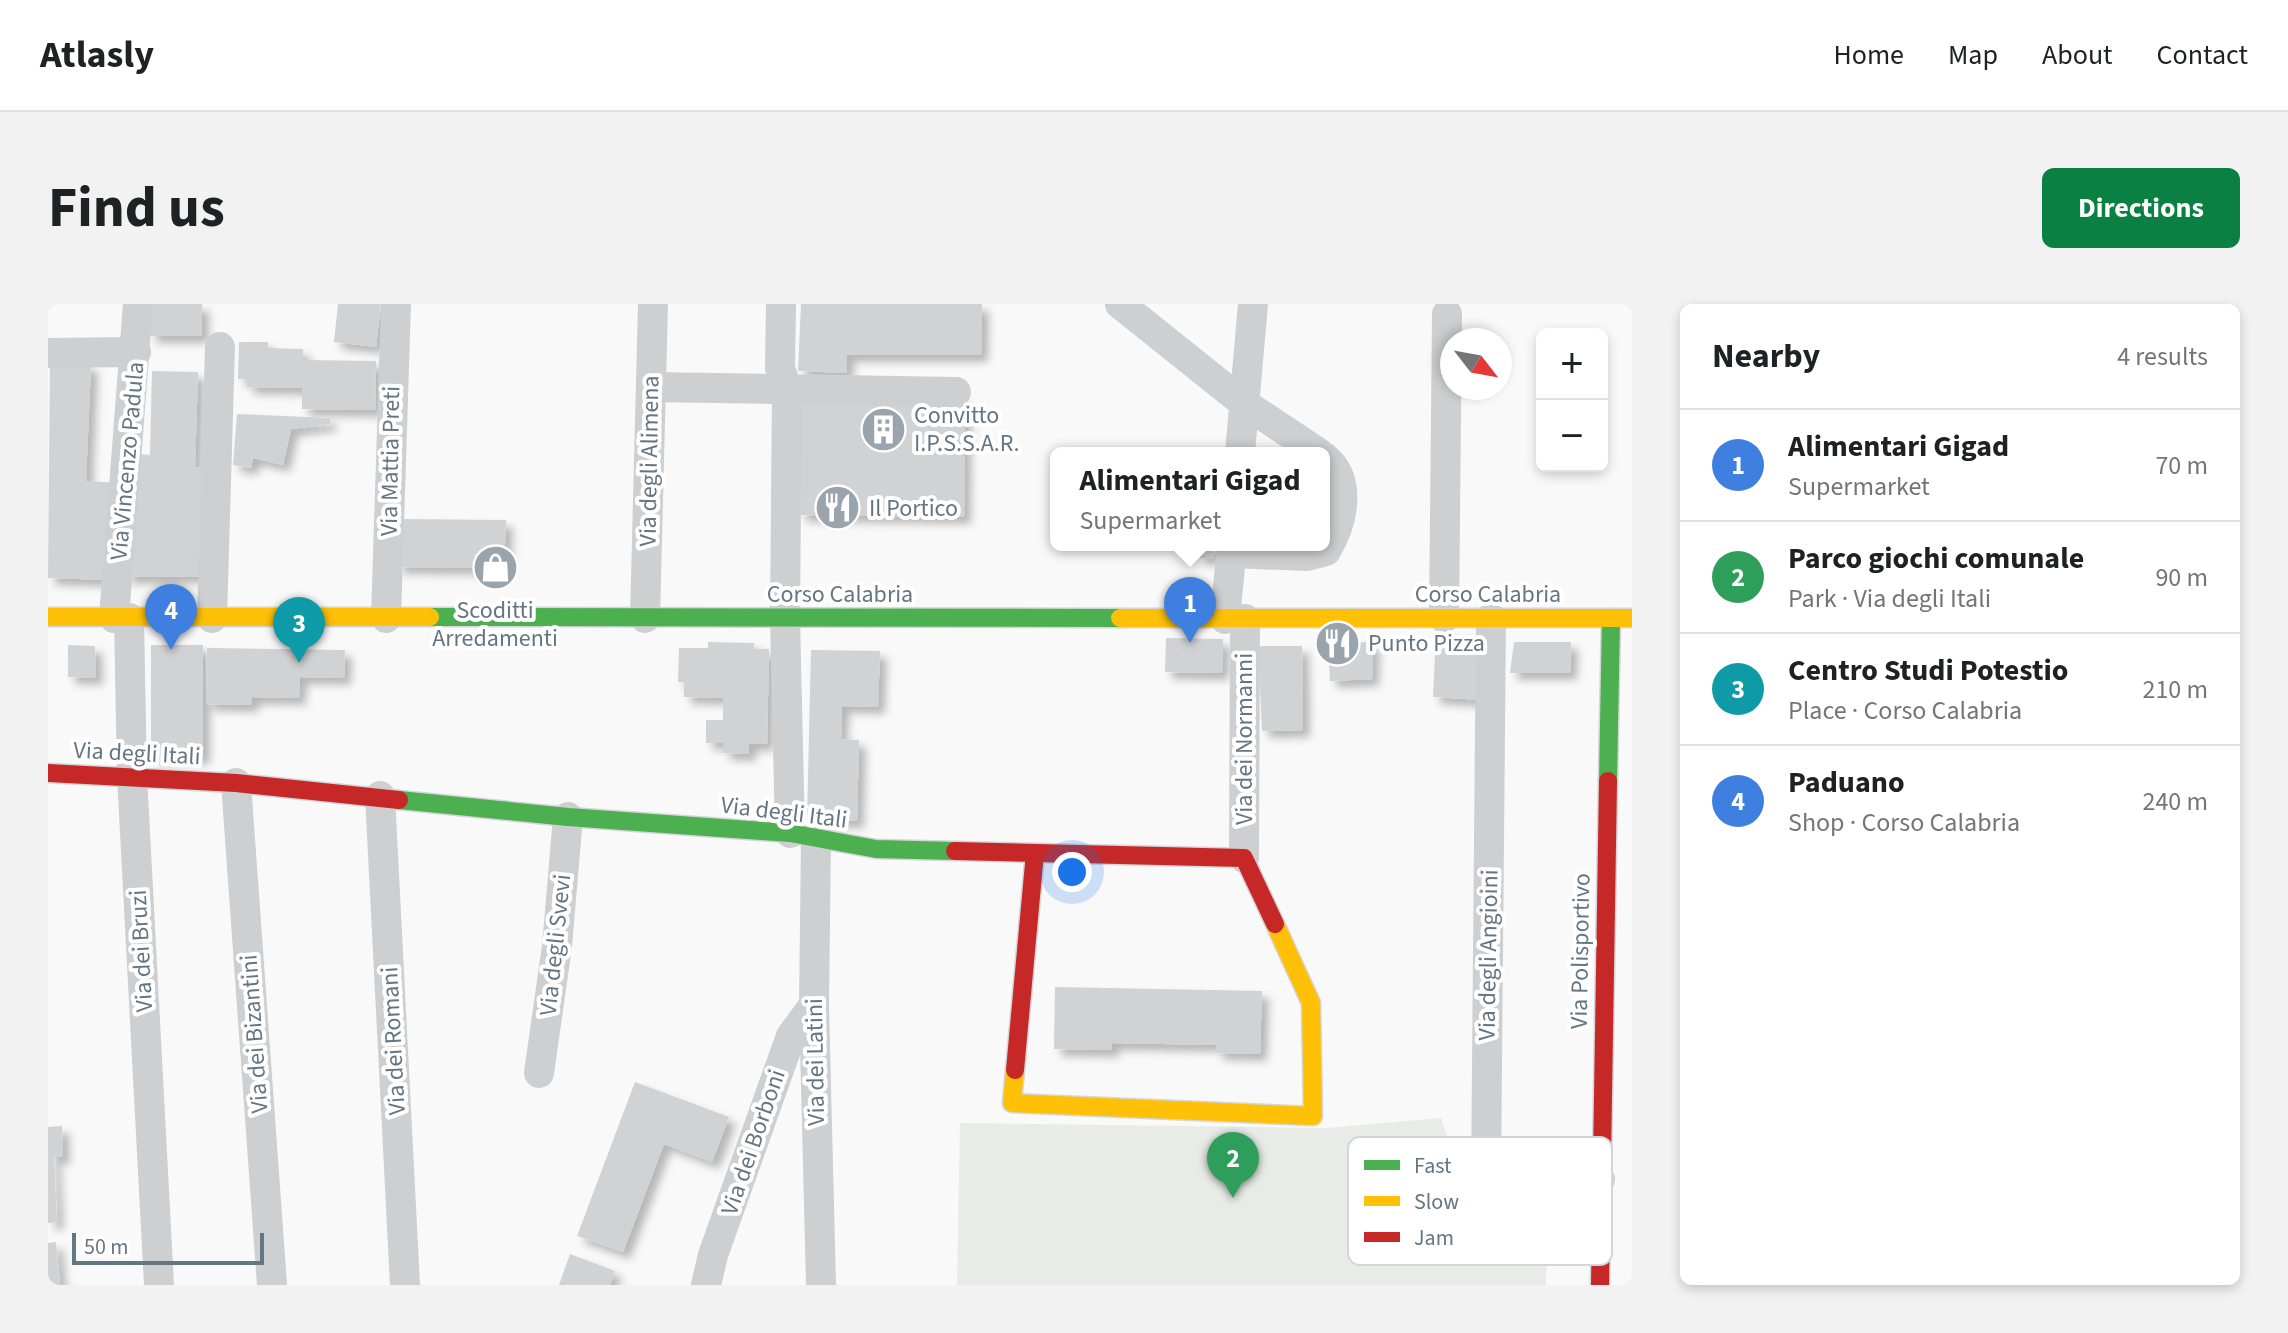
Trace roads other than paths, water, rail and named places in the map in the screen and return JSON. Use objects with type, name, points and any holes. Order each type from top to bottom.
[{"type":"street","name":"Via Vincenzo Padula","points":[[122,618],[138,304]]},
{"type":"street","name":"Via Mattia Preti","points":[[386,618],[396,304]]},
{"type":"street","name":"Via degli Alimena","points":[[645,618],[653,304]]},
{"type":"street","name":"Via dei Latini","points":[[781,304],[780,368],[787,388],[785,617],[814,1005],[821,1285]]},
{"type":"street","points":[[1120,304],[1245,404],[1310,447]]},
{"type":"street","points":[[1241,447],[1253,304]]},
{"type":"street","points":[[1444,618],[1447,314]]},
{"type":"street","points":[[212,618],[220,347]]},
{"type":"street","points":[[48,353],[136,352]]},
{"type":"street","points":[[651,387],[956,392]]},
{"type":"street","points":[[1330,462],[1336,467],[1342,483],[1340,520],[1330,542]]},
{"type":"street","name":"Via dei Normanni","points":[[1231,551],[1244,858]]},
{"type":"street","points":[[1253,551],[1307,556],[1326,551]]},
{"type":"street","name":"Corso Calabria","points":[[48,617],[1632,618]]},
{"type":"street","name":"Via dei Bruzi","points":[[122,618],[159,1285]]},
{"type":"street","name":"Via degli Angioini","points":[[1486,1137],[1491,618]]},
{"type":"street","name":"Via Polisportivo","points":[[1601,1137],[1611,618]]},
{"type":"street","name":"Via degli Itali","points":[[48,773],[236,783],[380,796],[568,817],[803,836],[876,849],[1244,858]]},
{"type":"street","name":"Via dei Bizantini","points":[[236,783],[272,1285]]},
{"type":"street","name":"Via dei Romani","points":[[380,796],[405,1285]]},
{"type":"street","name":"Via degli Svevi","points":[[539,1073],[557,946],[568,817]]},
{"type":"street","points":[[1035,853],[1012,1103],[1313,1116],[1311,1003],[1244,858]]},
{"type":"street","name":"Via dei Borboni","points":[[706,1285],[713,1255],[791,1036],[814,1005]]},
{"type":"place","name":"Convitto I.P.S.S.A.R.","points":[[883,429]]},
{"type":"place","name":"Il Portico","points":[[838,508]]},
{"type":"place","name":"Scoditti Arredamenti","points":[[495,568]]},
{"type":"place","name":"Alimentari Gigad","points":[[1190,643]]},
{"type":"place","name":"Punto Pizza","points":[[1337,643]]},
{"type":"place","name":"Paduano","points":[[171,650]]},
{"type":"place","name":"Centro Studi Potestio","points":[[299,663]]},
{"type":"place","name":"Parco giochi comunale","points":[[1233,1198]]}]
